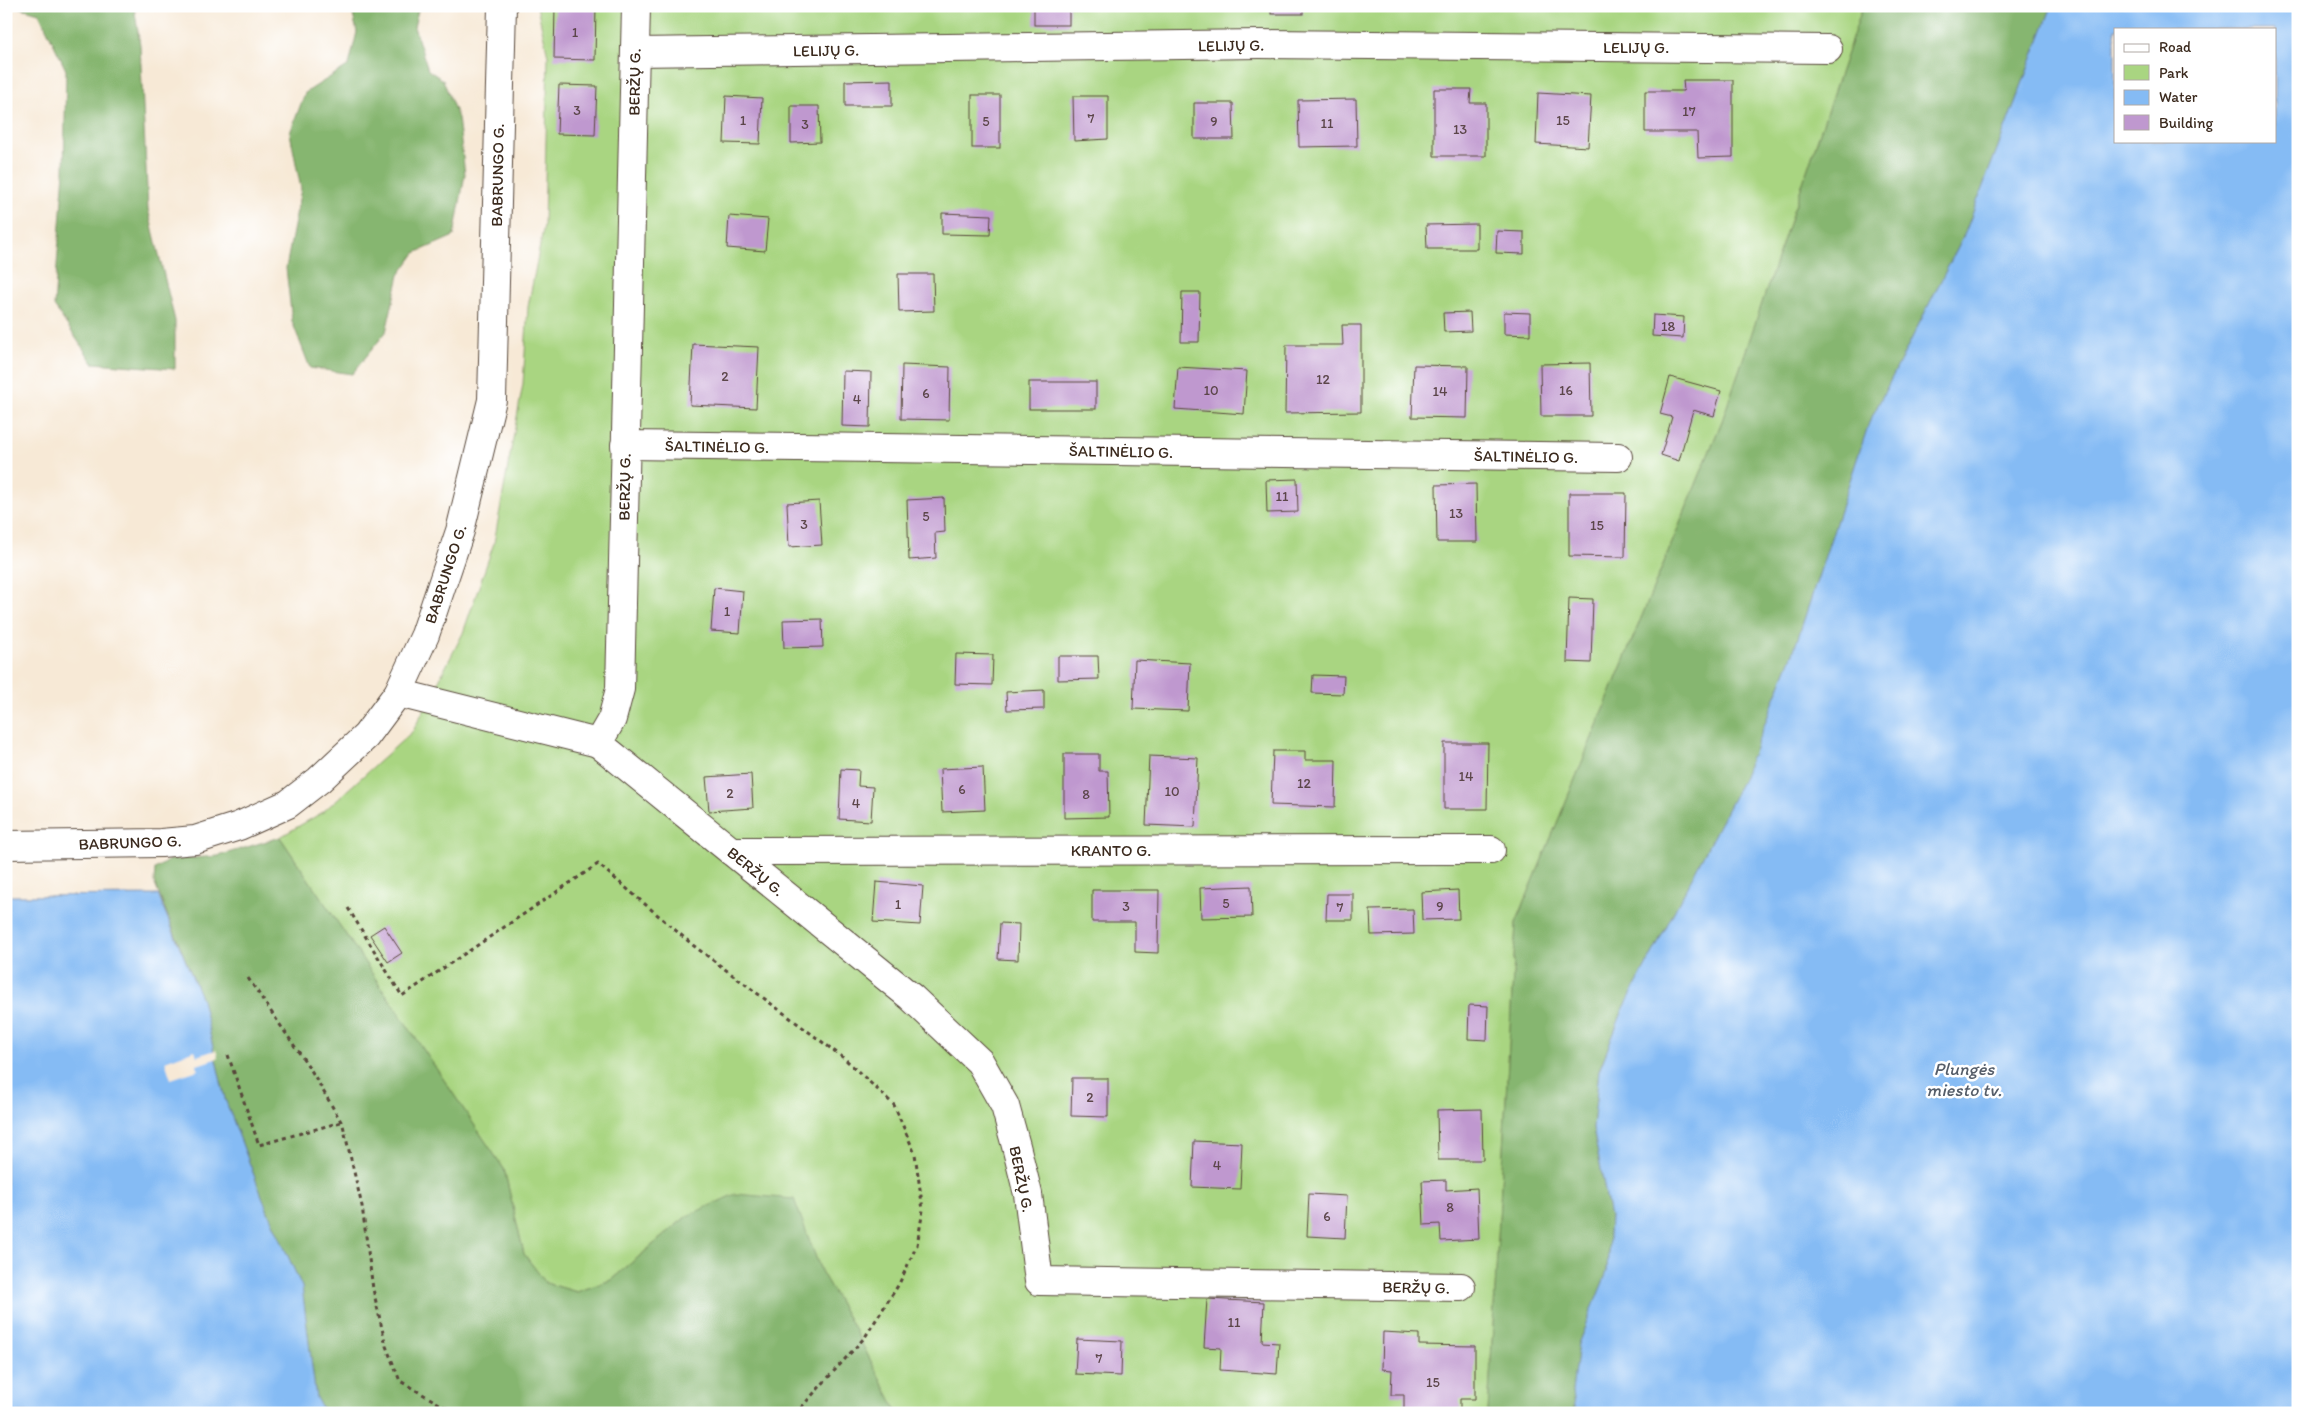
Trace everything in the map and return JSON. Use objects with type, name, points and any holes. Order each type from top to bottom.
[{"type":"street","name":"BABRUNGO G.","points":[[6,845],[161,844],[195,840],[240,826],[288,804],[319,780],[366,736],[398,693],[425,634],[460,531],[492,400],[502,6]]},
{"type":"street","name":"BERŽŲ G.","points":[[636,6],[620,689],[612,719],[598,743],[911,997],[980,1062],[1005,1106],[1016,1146],[1028,1194],[1039,1281],[1461,1287]]},
{"type":"street","name":"LELIJŲ G.","points":[[634,52],[1260,44],[1828,49]]},
{"type":"street","name":"ŠALTINĖLIO G.","points":[[625,445],[1618,457]]},
{"type":"street","points":[[398,693],[598,743]]},
{"type":"street","name":"KRANTO G.","points":[[732,851],[1491,850]]},
{"type":"path","points":[[348,908],[402,996],[598,864],[694,946],[845,1059],[894,1105],[915,1154],[923,1210],[918,1244],[900,1284],[865,1337],[796,1413]]},
{"type":"path","points":[[248,978],[311,1070],[341,1122],[362,1206],[373,1289],[386,1346],[400,1381],[455,1413]]},
{"type":"path","points":[[228,1055],[259,1145],[341,1122]]},
{"type":"green space","points":[[14,6],[134,6],[140,45],[148,209],[175,321],[175,369],[93,363],[54,306],[64,171],[66,70],[39,13]]},
{"type":"green space","points":[[351,6],[419,6],[414,27],[428,70],[443,80],[458,118],[465,174],[454,236],[415,253],[399,275],[386,332],[352,374],[310,368],[292,321],[286,268],[301,189],[290,133],[305,93],[349,65],[357,32]]},
{"type":"green space","points":[[537,6],[1863,6],[1722,421],[1516,923],[1488,1413],[898,1413],[851,1323],[821,1271],[793,1199],[687,1216],[611,1280],[577,1292],[546,1283],[524,1254],[504,1169],[280,837],[323,812],[413,731],[463,633],[494,543],[523,384],[528,307],[544,225],[548,56]]},
{"type":"green space","points":[[1863,6],[2052,6],[1965,233],[1869,423],[1793,653],[1742,781],[1623,1010],[1599,1071],[1593,1128],[1610,1217],[1607,1272],[1578,1344],[1572,1392],[1575,1413],[1488,1413],[1516,923],[1722,421]]},
{"type":"green space","points":[[280,837],[504,1169],[524,1254],[546,1283],[577,1292],[611,1280],[687,1216],[735,1194],[794,1199],[821,1271],[851,1323],[898,1413],[325,1413],[316,1398],[302,1287],[268,1212],[225,1099],[202,1000],[154,882],[155,869],[169,860],[218,856]]},
{"type":"water","name":"Plungės miesto tv.","points":[[2052,6],[2298,6],[2298,1413],[1575,1413],[1572,1392],[1578,1344],[1607,1272],[1610,1217],[1593,1128],[1599,1071],[1623,1010],[1742,781],[1793,653],[1869,423],[1965,233]]},
{"type":"water","points":[[158,895],[202,1000],[225,1099],[268,1212],[302,1287],[316,1398],[325,1413],[6,1413],[6,896]]},
{"type":"pier","points":[[195,1050],[197,1056],[216,1050],[218,1058],[197,1065],[198,1070],[171,1079],[165,1061]]},
{"type":"building","points":[[555,6],[596,6],[595,60],[554,59]]},
{"type":"building","points":[[1034,6],[1069,6],[1069,25],[1034,25]]},
{"type":"building","points":[[1271,6],[1303,6],[1303,14],[1271,14]]},
{"type":"building","points":[[892,80],[892,106],[845,106],[845,81]]},
{"type":"building","points":[[1683,80],[1733,80],[1733,157],[1698,158],[1697,132],[1645,132],[1645,91],[1684,91]]},
{"type":"building","points":[[559,85],[597,86],[595,135],[557,134]]},
{"type":"building","points":[[1434,89],[1471,89],[1470,103],[1486,103],[1486,156],[1434,156]]},
{"type":"building","points":[[1538,93],[1591,96],[1588,147],[1536,144]]},
{"type":"building","points":[[972,95],[1000,95],[1000,148],[972,148]]},
{"type":"building","points":[[726,96],[762,98],[760,144],[724,143]]},
{"type":"building","points":[[1073,96],[1108,96],[1108,139],[1074,141]]},
{"type":"building","points":[[1356,99],[1357,146],[1299,147],[1298,100]]},
{"type":"building","points":[[1194,103],[1233,103],[1234,139],[1194,139]]},
{"type":"building","points":[[791,106],[819,106],[820,142],[791,143]]},
{"type":"building","points":[[942,213],[991,215],[990,235],[942,234]]},
{"type":"building","points":[[729,216],[768,219],[765,251],[727,248]]},
{"type":"building","points":[[1477,224],[1477,249],[1427,249],[1426,225]]},
{"type":"building","points":[[1497,231],[1524,232],[1524,254],[1496,253]]},
{"type":"building","points":[[898,274],[933,274],[934,311],[899,312]]},
{"type":"building","points":[[1182,292],[1200,292],[1199,342],[1181,342]]},
{"type":"building","points":[[1470,312],[1471,331],[1444,332],[1443,313]]},
{"type":"building","points":[[1504,312],[1530,313],[1530,335],[1504,334]]},
{"type":"building","points":[[1653,315],[1684,317],[1683,338],[1652,336]]},
{"type":"building","points":[[1342,325],[1361,325],[1361,412],[1285,413],[1286,345],[1343,345]]},
{"type":"building","points":[[693,344],[759,347],[756,408],[690,405]]},
{"type":"building","points":[[1590,363],[1591,416],[1541,416],[1540,364]]},
{"type":"building","points":[[902,365],[950,367],[949,420],[901,419]]},
{"type":"building","points":[[1414,365],[1468,366],[1467,418],[1412,417]]},
{"type":"building","points":[[1178,367],[1247,371],[1244,414],[1175,409]]},
{"type":"building","points":[[843,371],[871,372],[870,427],[842,426]]},
{"type":"building","points":[[1670,377],[1721,391],[1714,416],[1693,410],[1679,461],[1661,455],[1672,417],[1660,414]]},
{"type":"building","points":[[1029,382],[1096,382],[1096,409],[1029,409]]},
{"type":"building","points":[[1297,479],[1298,512],[1267,513],[1266,480]]},
{"type":"building","points":[[1476,484],[1477,542],[1437,542],[1436,485]]},
{"type":"building","points":[[1569,493],[1626,493],[1625,557],[1569,556]]},
{"type":"building","points":[[944,498],[945,532],[935,533],[936,558],[909,560],[907,500]]},
{"type":"building","points":[[819,501],[822,545],[789,547],[787,503]]},
{"type":"building","points":[[714,588],[743,591],[740,633],[711,631]]},
{"type":"building","points":[[1569,598],[1593,599],[1591,663],[1567,662]]},
{"type":"building","points":[[822,619],[823,647],[784,648],[783,620]]},
{"type":"building","points":[[956,654],[993,655],[992,685],[955,684]]},
{"type":"building","points":[[1058,656],[1098,656],[1099,679],[1058,680]]},
{"type":"building","points":[[1135,660],[1190,663],[1188,711],[1133,709]]},
{"type":"building","points":[[1313,675],[1344,676],[1343,694],[1312,693]]},
{"type":"building","points":[[1044,690],[1044,709],[1007,710],[1006,692]]},
{"type":"building","points":[[1444,743],[1488,743],[1487,809],[1444,809]]},
{"type":"building","points":[[1273,751],[1305,751],[1305,760],[1336,760],[1335,807],[1271,805]]},
{"type":"building","points":[[1064,754],[1099,754],[1099,771],[1108,771],[1109,817],[1064,818]]},
{"type":"building","points":[[1149,756],[1198,758],[1195,827],[1146,825]]},
{"type":"building","points":[[983,767],[985,810],[942,812],[940,769]]},
{"type":"building","points":[[841,769],[859,770],[858,786],[873,787],[871,821],[839,819]]},
{"type":"building","points":[[751,774],[753,808],[709,811],[706,777]]},
{"type":"building","points":[[876,882],[923,886],[920,925],[873,922]]},
{"type":"building","points":[[1251,886],[1252,917],[1201,918],[1200,888]]},
{"type":"building","points":[[1092,890],[1159,890],[1158,953],[1135,952],[1135,922],[1092,922]]},
{"type":"building","points":[[1458,890],[1459,919],[1422,920],[1421,892]]},
{"type":"building","points":[[1327,894],[1353,894],[1353,920],[1326,920]]},
{"type":"building","points":[[1413,909],[1414,934],[1371,935],[1370,910]]},
{"type":"building","points":[[1000,923],[1019,924],[1018,960],[998,959]]},
{"type":"building","points":[[384,926],[402,953],[388,962],[370,935]]},
{"type":"building","points":[[1469,1005],[1488,1006],[1487,1040],[1468,1039]]},
{"type":"building","points":[[1072,1078],[1108,1078],[1108,1117],[1071,1116]]},
{"type":"building","points":[[1482,1109],[1483,1160],[1438,1160],[1437,1110]]},
{"type":"building","points":[[1194,1141],[1242,1143],[1240,1189],[1192,1187]]},
{"type":"building","points":[[1446,1180],[1446,1190],[1477,1188],[1479,1239],[1441,1241],[1440,1224],[1424,1225],[1422,1181]]},
{"type":"building","points":[[1309,1194],[1347,1196],[1345,1238],[1307,1236]]},
{"type":"building","points":[[1207,1299],[1264,1302],[1262,1342],[1279,1343],[1277,1374],[1220,1370],[1221,1348],[1204,1347]]},
{"type":"building","points":[[1383,1332],[1419,1334],[1419,1345],[1475,1346],[1475,1399],[1460,1399],[1460,1413],[1404,1413],[1404,1395],[1391,1395],[1392,1370],[1382,1369]]},
{"type":"building","points":[[1077,1339],[1122,1341],[1121,1376],[1075,1374]]}]
